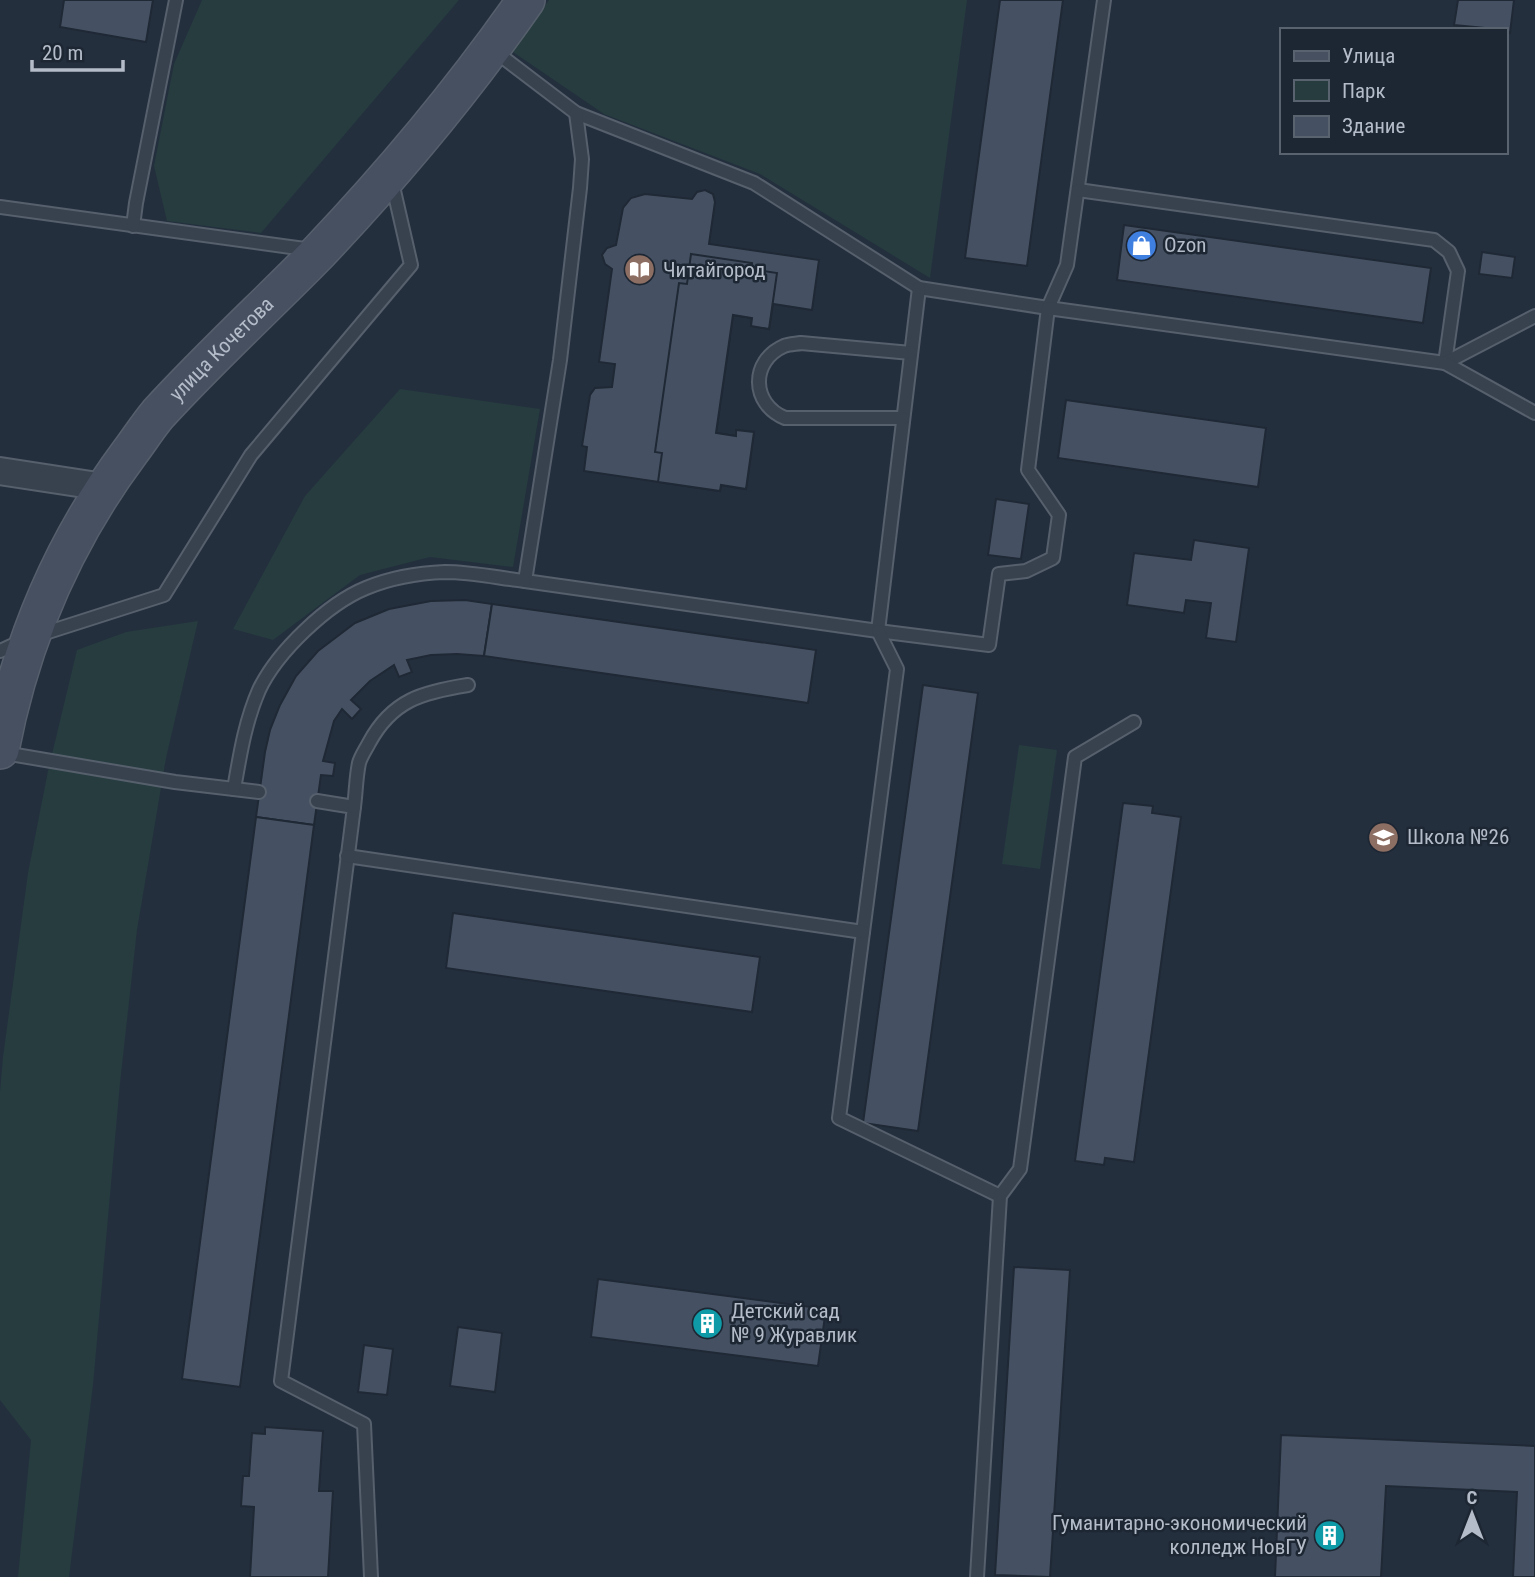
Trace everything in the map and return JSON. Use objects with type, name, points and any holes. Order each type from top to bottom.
[{"type":"main road","name":"улица Кочетова","points":[[0,751],[9,702],[14,645],[104,486],[157,416],[319,251],[389,172],[492,49],[526,0]]},
{"type":"street","points":[[0,471],[104,486]]},
{"type":"lane","points":[[133,226],[176,0]]},
{"type":"lane","points":[[234,789],[244,735],[260,688],[282,657],[312,625],[336,605],[365,588],[419,574],[447,572],[525,581],[989,645],[999,574],[1026,571],[1053,558],[1059,514],[1028,470],[1048,308],[1067,265],[1104,0]]},
{"type":"lane","points":[[492,49],[576,113],[754,183],[919,288],[1445,363],[1535,413]]},
{"type":"lane","points":[[525,581],[559,360],[580,188],[582,159],[576,113]]},
{"type":"lane","points":[[14,645],[164,595],[251,455],[411,265],[389,172]]},
{"type":"lane","points":[[1078,190],[1434,240],[1449,252],[1458,271],[1445,363]]},
{"type":"lane","points":[[0,207],[319,251]]},
{"type":"lane","points":[[919,288],[878,631],[897,669],[839,1118],[1000,1196]]},
{"type":"lane","points":[[1445,363],[1535,316]]},
{"type":"lane","points":[[903,418],[785,418],[771,412],[763,401],[759,379],[763,365],[773,353],[793,344],[911,353]]},
{"type":"lane","points":[[371,1577],[364,1424],[281,1381],[360,760],[376,729],[392,711],[432,691],[468,685]]},
{"type":"lane","points":[[977,1577],[1000,1196],[1020,1169],[1075,757],[1134,722]]},
{"type":"lane","points":[[0,751],[175,782],[259,792]]},
{"type":"lane","points":[[317,801],[354,807]]},
{"type":"lane","points":[[348,856],[863,932]]},
{"type":"green space","points":[[202,0],[459,0],[261,233],[167,221],[154,166],[174,64]]},
{"type":"green space","points":[[549,0],[967,0],[930,278],[760,174],[604,114],[513,52]]},
{"type":"green space","points":[[400,389],[540,409],[513,567],[430,557],[360,575],[273,640],[233,629],[305,496]]},
{"type":"green space","points":[[198,621],[166,758],[137,930],[120,1083],[93,1385],[69,1577],[18,1577],[31,1440],[0,1400],[0,1092],[28,873],[48,771],[77,650],[126,632]]},
{"type":"green space","points":[[1019,745],[1057,750],[1040,869],[1002,864]]},
{"type":"building","points":[[64,0],[153,0],[146,42],[60,27]]},
{"type":"building","points":[[1000,0],[1063,0],[1027,266],[965,258]]},
{"type":"building","points":[[1458,0],[1514,0],[1510,33],[1507,32],[1507,28],[1454,25]]},
{"type":"building","points":[[705,190],[713,194],[715,202],[709,244],[819,260],[812,310],[773,304],[769,329],[751,326],[752,318],[733,315],[716,433],[736,436],[736,430],[754,432],[746,489],[721,485],[720,491],[584,471],[587,447],[582,446],[590,395],[595,388],[612,387],[615,364],[599,362],[612,269],[605,264],[602,255],[607,248],[616,245],[623,208],[631,198],[645,194],[692,199],[697,192]]},
{"type":"building","points":[[1124,225],[1431,268],[1423,323],[1117,280]]},
{"type":"building","points":[[1482,252],[1515,257],[1512,278],[1479,274]]},
{"type":"building","points":[[691,254],[752,263],[751,269],[777,273],[769,329],[751,326],[752,318],[733,315],[716,433],[736,436],[736,430],[754,432],[746,489],[721,485],[720,491],[658,482],[662,453],[655,452],[679,283],[687,284]]},
{"type":"building","points":[[1066,400],[1266,428],[1258,487],[1058,458]]},
{"type":"building","points":[[996,499],[1029,504],[1021,559],[988,555]]},
{"type":"building","points":[[1194,540],[1249,548],[1236,642],[1206,638],[1211,603],[1186,600],[1184,613],[1127,605],[1134,553],[1191,560]]},
{"type":"building","points":[[465,600],[492,604],[484,656],[431,655],[407,660],[412,672],[399,677],[394,665],[370,681],[351,700],[361,709],[352,719],[342,709],[334,721],[323,761],[335,763],[333,776],[321,775],[314,825],[256,817],[270,730],[296,676],[318,651],[355,623],[389,609],[431,601]]},
{"type":"building","points":[[492,604],[816,650],[808,703],[484,656]]},
{"type":"building","points":[[923,685],[978,693],[918,1131],[863,1123]]},
{"type":"building","points":[[1123,803],[1153,806],[1152,813],[1181,817],[1134,1162],[1105,1158],[1104,1165],[1075,1161]]},
{"type":"building","points":[[256,817],[314,825],[240,1387],[182,1379]]},
{"type":"building","points":[[453,913],[760,957],[752,1012],[446,968]]},
{"type":"building","points":[[1014,1267],[1070,1270],[1050,1577],[995,1575]]},
{"type":"building","name":"Детский сад № 9 Журавлик","points":[[598,1279],[826,1309],[818,1366],[591,1337]]},
{"type":"building","points":[[458,1327],[502,1333],[495,1392],[450,1386]]},
{"type":"building","points":[[364,1345],[393,1349],[387,1395],[358,1392]]},
{"type":"building","points":[[265,1427],[323,1431],[319,1491],[333,1491],[328,1577],[250,1577],[254,1507],[241,1506],[243,1476],[249,1476],[252,1433],[265,1434]]},
{"type":"building","name":"Гуманитарно-экономический колледж НовГУ","points":[[1281,1435],[1535,1446],[1535,1577],[1513,1577],[1517,1492],[1386,1486],[1381,1577],[1275,1577]]},
{"type":"place","name":"Ozon","points":[[1141,245]]},
{"type":"place","name":"Читайгород","points":[[640,270]]},
{"type":"place","name":"Школа №26","points":[[1384,837]]},
{"type":"place","name":"Детский сад № 9 Журавлик","points":[[708,1323]]},
{"type":"place","name":"Гуманитарно-экономический колледж НовГУ","points":[[1330,1535]]}]
